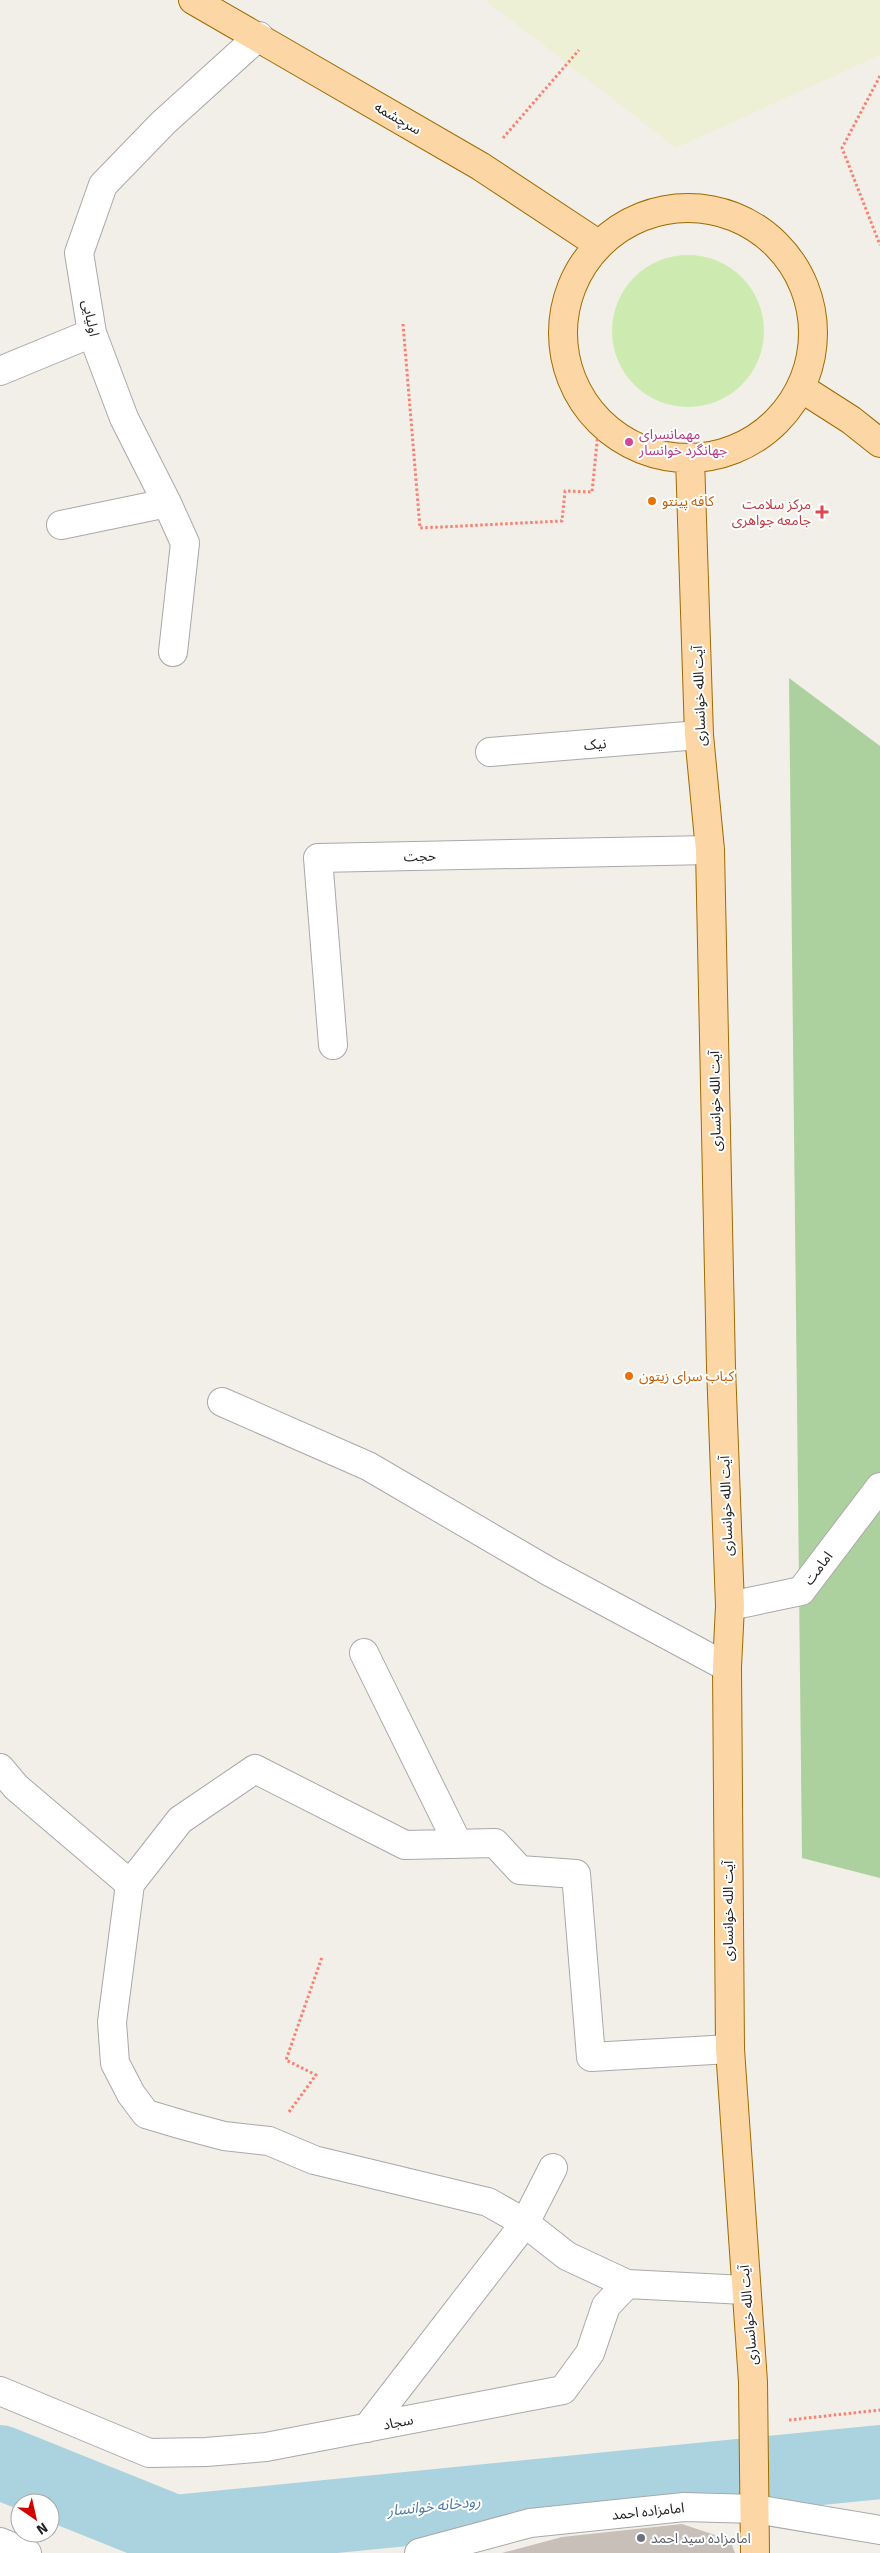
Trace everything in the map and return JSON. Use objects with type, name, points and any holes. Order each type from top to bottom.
[{"type":"main road","name":"سرچشمه","points":[[193,0],[259,36],[480,166],[598,244]]},
{"type":"main road","points":[[667,208],[706,208],[744,220],[776,242],[800,274],[812,311],[813,350],[801,388],[781,416],[755,439],[724,454],[690,458],[656,455],[626,443],[599,423],[575,391],[563,354],[562,314],[575,276],[598,244],[630,221],[667,208]]},
{"type":"main road","points":[[801,388],[851,420],[880,443]]},
{"type":"main road","name":"آیت الله خوانساری","points":[[690,458],[700,735],[710,850],[721,1367],[730,1606],[727,1667],[730,2049],[745,2290],[753,2382],[755,2553]]},
{"type":"street","name":"اولیایی","points":[[173,652],[185,543],[124,418],[92,333],[79,253],[103,185],[163,123],[259,36]]},
{"type":"street","points":[[0,371],[92,333]]},
{"type":"street","points":[[61,525],[167,504]]},
{"type":"street","name":"نیک","points":[[490,752],[700,735]]},
{"type":"street","name":"حجت","points":[[333,1045],[318,858],[710,850]]},
{"type":"street","points":[[222,1402],[368,1466],[548,1571],[727,1667]]},
{"type":"street","name":"امامت","points":[[730,1606],[801,1591],[880,1487]]},
{"type":"street","points":[[364,1653],[458,1844]]},
{"type":"street","points":[[0,1768],[16,1787],[130,1884]]},
{"type":"street","points":[[730,2049],[591,2057],[576,1874],[520,1870],[496,1843],[405,1845],[255,1769],[180,1820],[130,1884],[112,2022],[116,2063],[131,2094],[146,2114],[224,2136],[269,2141],[314,2160],[488,2202],[525,2223],[567,2256],[627,2284],[745,2290]]},
{"type":"street","points":[[367,2428],[525,2223],[553,2168]]},
{"type":"street","name":"سجاد","points":[[0,2391],[148,2453],[206,2452],[266,2447],[564,2390],[590,2353],[606,2306],[627,2284]]},
{"type":"street","name":"امامزاده احمد","points":[[420,2553],[530,2523],[684,2507],[755,2509],[880,2530]]},
{"type":"street","points":[[0,2542],[27,2553]]},
{"type":"path","points":[[480,166],[579,50]]},
{"type":"path","points":[[880,76],[842,148],[880,245]]},
{"type":"path","points":[[403,324],[420,528],[562,521],[565,491],[592,492],[599,423]]},
{"type":"path","points":[[269,2141],[316,2075],[286,2060],[322,1956]]},
{"type":"path","points":[[753,2423],[880,2410]]},
{"type":"green space","points":[[485,0],[880,0],[880,55],[676,148]]},
{"type":"green space","points":[[688,255],[703,256],[717,260],[730,267],[742,277],[752,289],[759,302],[763,316],[763,346],[759,360],[752,373],[742,385],[730,395],[717,402],[703,406],[688,407],[673,406],[659,402],[646,395],[634,385],[624,373],[617,360],[613,346],[612,331],[613,316],[617,302],[624,289],[634,277],[646,267],[659,260],[673,256]]},
{"type":"green space","points":[[789,678],[880,746],[880,1878],[802,1858]]},
{"type":"building","name":"امامزاده سید احمد","points":[[682,2524],[730,2540],[735,2553],[502,2553],[562,2537]]},
{"type":"waterway","name":"رودخانه خوانسار","points":[[0,2462],[174,2532],[880,2462]]},
{"type":"place","name":"مهمانسرای جهانگرد خوانسار","points":[[629,442]]},
{"type":"place","name":"کافه پینتو","points":[[652,501]]},
{"type":"place","name":"مرکز سلامت جامعه جواهری","points":[[822,512]]},
{"type":"place","name":"کباب سرای زیتون","points":[[629,1376]]},
{"type":"place","name":"امامزاده سید احمد","points":[[641,2538]]}]
